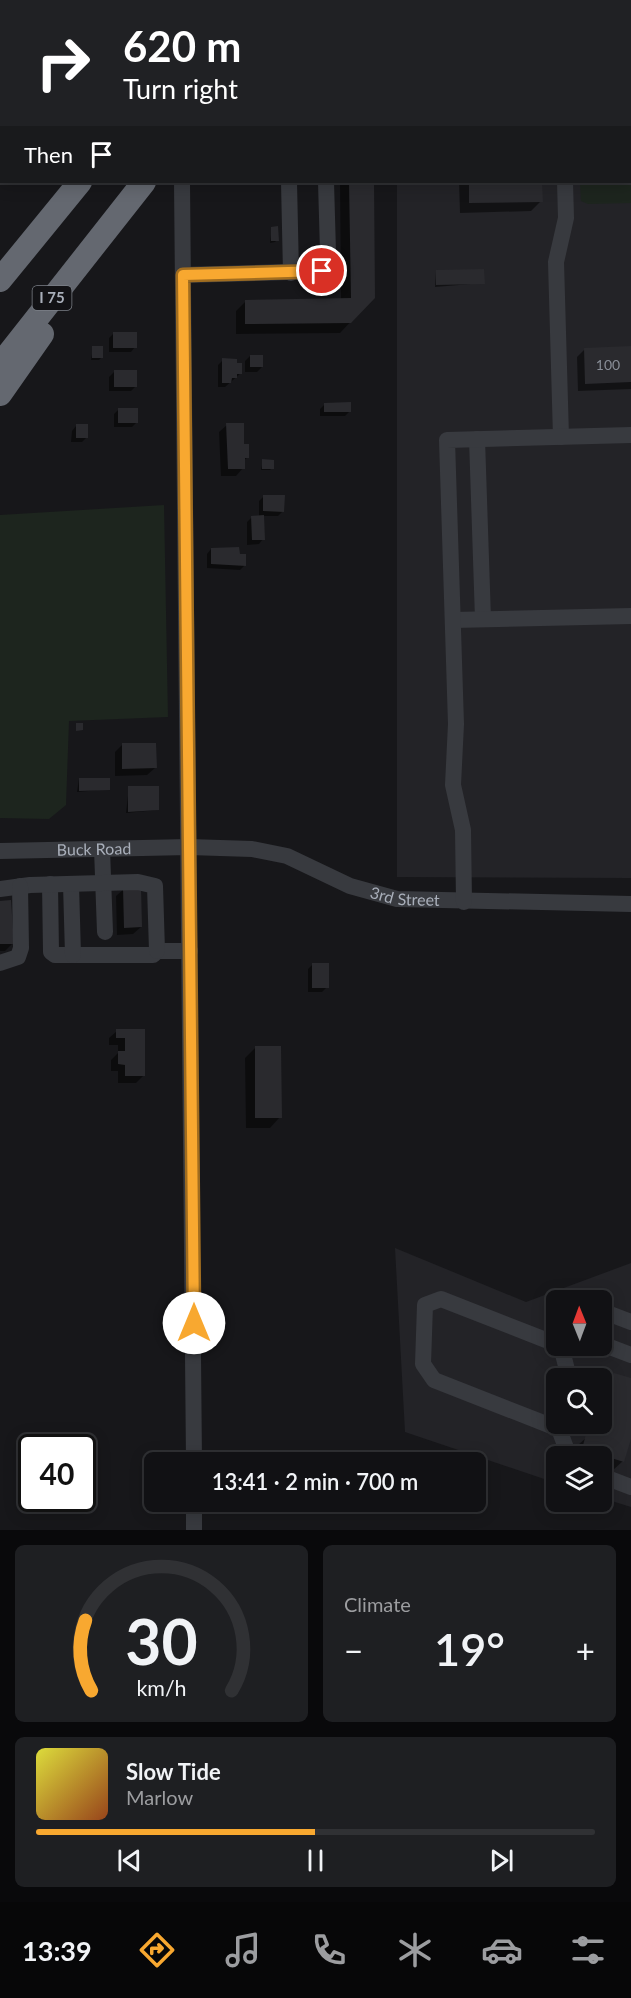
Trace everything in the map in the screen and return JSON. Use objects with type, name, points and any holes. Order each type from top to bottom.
[{"type":"highway","points":[[0,280],[79,183]]},
{"type":"highway","name":"I 75","points":[[0,365],[143,183]]},
{"type":"highway","points":[[0,394],[33,349],[105,232]]},
{"type":"street","points":[[183,183],[194,1452]]},
{"type":"street","points":[[289,183],[291,273]]},
{"type":"street","points":[[183,275],[318,272],[325,268],[327,252],[326,183]]},
{"type":"street","points":[[561,437],[556,262],[566,218],[565,183]]},
{"type":"street","points":[[464,902],[463,830],[453,785],[456,723],[447,440],[631,435]]},
{"type":"street","points":[[477,440],[483,619]]},
{"type":"street","points":[[453,620],[631,616]]},
{"type":"street","name":"Buck Road","points":[[0,851],[189,847]]},
{"type":"street","name":"3rd Street","points":[[189,847],[226,847],[270,852],[304,862],[350,886],[381,896],[426,901],[631,904]]},
{"type":"street","points":[[102,849],[105,932]]},
{"type":"street","points":[[0,889],[50,884],[138,882],[155,886],[157,951]]},
{"type":"street","points":[[50,884],[51,952],[55,956],[153,955],[157,951],[190,951]]},
{"type":"street","points":[[71,884],[73,955]]},
{"type":"street","points":[[0,963],[18,957],[21,948],[20,886]]},
{"type":"street","points":[[546,1340],[441,1299],[425,1305],[423,1364],[434,1380],[546,1421]]},
{"type":"street","points":[[612,1315],[631,1322]]},
{"type":"street","points":[[612,1348],[631,1355]]},
{"type":"street","points":[[612,1480],[631,1487]]},
{"type":"street","points":[[194,1512],[194,1530]]},
{"type":"shaded area","points":[[397,183],[631,183],[631,878],[397,877]]},
{"type":"shaded area","points":[[580,183],[631,183],[631,203],[588,204],[581,201]]},
{"type":"shaded area","points":[[164,505],[168,717],[69,721],[66,805],[49,819],[0,818],[0,515]]},
{"type":"shaded area","points":[[395,1248],[526,1302],[546,1295],[546,1356],[612,1356],[612,1290],[558,1290],[631,1263],[631,1507],[612,1501],[612,1446],[546,1446],[546,1480],[486,1459],[486,1452],[464,1452],[405,1432]]},
{"type":"building","points":[[349,183],[374,183],[375,298],[351,323],[245,324],[245,300],[351,298]]},
{"type":"building","points":[[469,183],[542,183],[543,202],[469,203]]},
{"type":"building","points":[[278,226],[279,241],[271,241],[271,227]]},
{"type":"building","points":[[484,269],[485,284],[436,285],[436,270]]},
{"type":"building","points":[[113,332],[137,332],[137,348],[113,348]]},
{"type":"building","points":[[92,346],[103,346],[103,358],[92,358]]},
{"type":"building","points":[[631,346],[631,382],[585,384],[584,348]]},
{"type":"building","points":[[250,355],[263,355],[263,367],[250,367]]},
{"type":"building","points":[[222,358],[237,359],[237,363],[242,363],[242,374],[237,374],[237,378],[232,378],[231,383],[222,383]]},
{"type":"building","points":[[114,370],[137,370],[137,387],[114,387]]},
{"type":"building","points":[[351,402],[351,412],[324,412],[324,403]]},
{"type":"building","points":[[118,408],[138,408],[138,423],[118,423]]},
{"type":"building","points":[[226,423],[244,423],[244,444],[249,444],[249,458],[245,458],[245,469],[228,469]]},
{"type":"building","points":[[76,424],[88,424],[88,438],[76,438]]},
{"type":"building","points":[[262,459],[274,460],[274,469],[262,469]]},
{"type":"building","points":[[263,495],[285,495],[284,512],[263,511]]},
{"type":"building","points":[[264,515],[265,540],[252,540],[251,516]]},
{"type":"building","points":[[239,547],[240,554],[246,554],[246,566],[211,564],[211,548]]},
{"type":"building","points":[[76,723],[83,723],[83,730],[76,731]]},
{"type":"building","points":[[122,743],[156,743],[157,768],[122,769]]},
{"type":"building","points":[[79,778],[110,778],[110,790],[79,791]]},
{"type":"building","points":[[128,786],[159,786],[159,810],[128,812]]},
{"type":"building","points":[[123,887],[141,887],[142,927],[124,928]]},
{"type":"building","points":[[11,900],[14,944],[0,944],[0,901]]},
{"type":"building","points":[[312,963],[329,963],[329,988],[312,988]]},
{"type":"building","points":[[116,1029],[145,1029],[145,1076],[125,1076],[125,1065],[118,1064],[118,1051],[125,1051],[125,1038],[116,1038]]},
{"type":"building","points":[[255,1046],[281,1046],[282,1118],[255,1118]]},
{"type":"building","points":[[614,1373],[631,1378],[631,1439],[624,1462],[612,1458],[612,1446],[583,1446],[586,1434],[594,1436],[595,1434],[612,1434]]},
{"type":"route","points":[[194,1323],[183,275],[322,271]]}]
